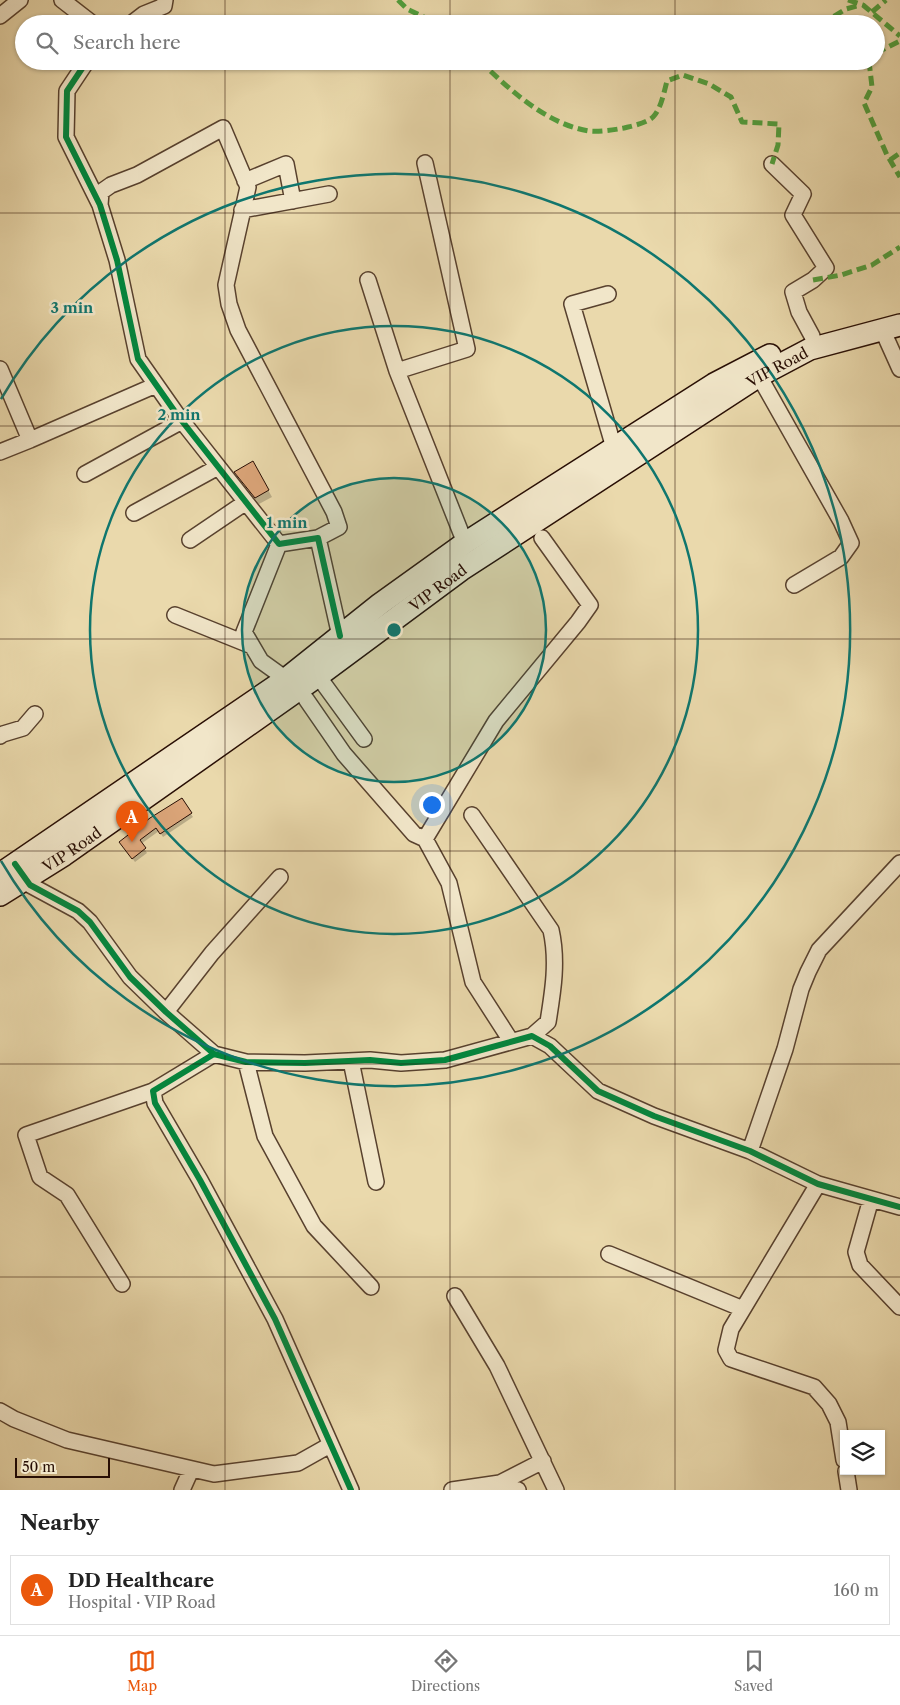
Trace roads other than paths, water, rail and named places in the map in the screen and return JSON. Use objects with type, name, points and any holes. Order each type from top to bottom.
[{"type":"main road","name":"VIP Road","points":[[0,894],[13,872],[286,679],[380,604],[465,543],[714,384],[788,345],[841,325],[900,311]]},
{"type":"main road","name":"VIP Road","points":[[13,872],[64,855],[318,676],[461,570],[759,376],[810,349],[891,327]]},
{"type":"street","points":[[0,16],[20,0]]},
{"type":"street","points":[[62,0],[81,15]]},
{"type":"street","points":[[143,15],[164,6],[165,0]]},
{"type":"street","points":[[81,70],[67,91],[66,137],[100,205],[117,260],[138,359],[182,421],[279,544]]},
{"type":"street","points":[[100,205],[100,192],[111,185],[137,175],[223,128],[248,187],[226,285],[229,304],[238,330],[334,512],[339,526],[318,538],[279,544]]},
{"type":"street","points":[[397,371],[467,348],[425,162]]},
{"type":"street","points":[[245,181],[286,164],[293,201]]},
{"type":"street","points":[[772,164],[803,194],[793,215],[826,268],[813,280],[793,292],[799,312],[812,336]]},
{"type":"street","points":[[242,210],[329,194]]},
{"type":"street","points":[[368,280],[397,371],[465,543]]},
{"type":"street","points":[[608,294],[572,304],[614,448]]},
{"type":"street","points":[[891,327],[900,368]]},
{"type":"street","points":[[0,369],[30,440]]},
{"type":"street","points":[[759,376],[841,521],[851,543],[840,557],[794,585]]},
{"type":"street","points":[[0,452],[156,385]]},
{"type":"street","points":[[85,474],[182,421]]},
{"type":"street","points":[[134,513],[218,467]]},
{"type":"street","points":[[190,540],[246,502]]},
{"type":"street","points":[[318,538],[340,636]]},
{"type":"street","points":[[425,838],[496,721],[578,622],[590,604],[542,538]]},
{"type":"street","points":[[279,544],[244,632],[261,661],[286,679]]},
{"type":"street","points":[[175,615],[252,646]]},
{"type":"street","points":[[318,676],[364,739]]},
{"type":"street","points":[[306,699],[344,754],[414,834],[425,838],[449,883],[473,982],[511,1041]]},
{"type":"street","points":[[0,736],[23,728],[35,714]]},
{"type":"street","points":[[13,872],[30,885],[78,911],[90,922],[130,977],[214,1054],[246,1062],[306,1063],[370,1060],[401,1063],[444,1060],[532,1036],[548,1022],[554,978],[554,944],[551,930],[472,815]]},
{"type":"street","points":[[750,1151],[786,1049],[801,989],[819,950],[900,863]]},
{"type":"street","points":[[166,1012],[217,946],[280,877]]},
{"type":"street","points":[[532,1036],[550,1046],[598,1091],[654,1116],[750,1151],[818,1184],[900,1207]]},
{"type":"street","points":[[122,1284],[67,1195],[40,1177],[26,1135],[152,1091],[214,1054]]},
{"type":"street","points":[[351,1061],[376,1182]]},
{"type":"street","points":[[246,1062],[265,1136],[314,1226],[371,1287]]},
{"type":"street","points":[[152,1091],[155,1103],[200,1180],[275,1319],[351,1490]]},
{"type":"street","points":[[818,1184],[731,1329],[726,1350],[731,1358],[814,1387],[829,1404],[838,1422],[840,1435]]},
{"type":"street","points":[[871,1199],[856,1252],[860,1265],[900,1307]]},
{"type":"street","points":[[609,1254],[743,1309]]},
{"type":"street","points":[[455,1296],[497,1366],[556,1490]]},
{"type":"street","points":[[0,1411],[14,1419],[67,1440],[214,1474],[298,1463],[330,1445]]},
{"type":"street","points":[[452,1490],[500,1484],[543,1462]]},
{"type":"street","points":[[182,1490],[191,1470]]},
{"type":"street","points":[[847,1475],[849,1490]]},
{"type":"street","points":[[500,1484],[518,1490]]},
{"type":"place","name":"DD Healthcare","points":[[132,842]]}]
